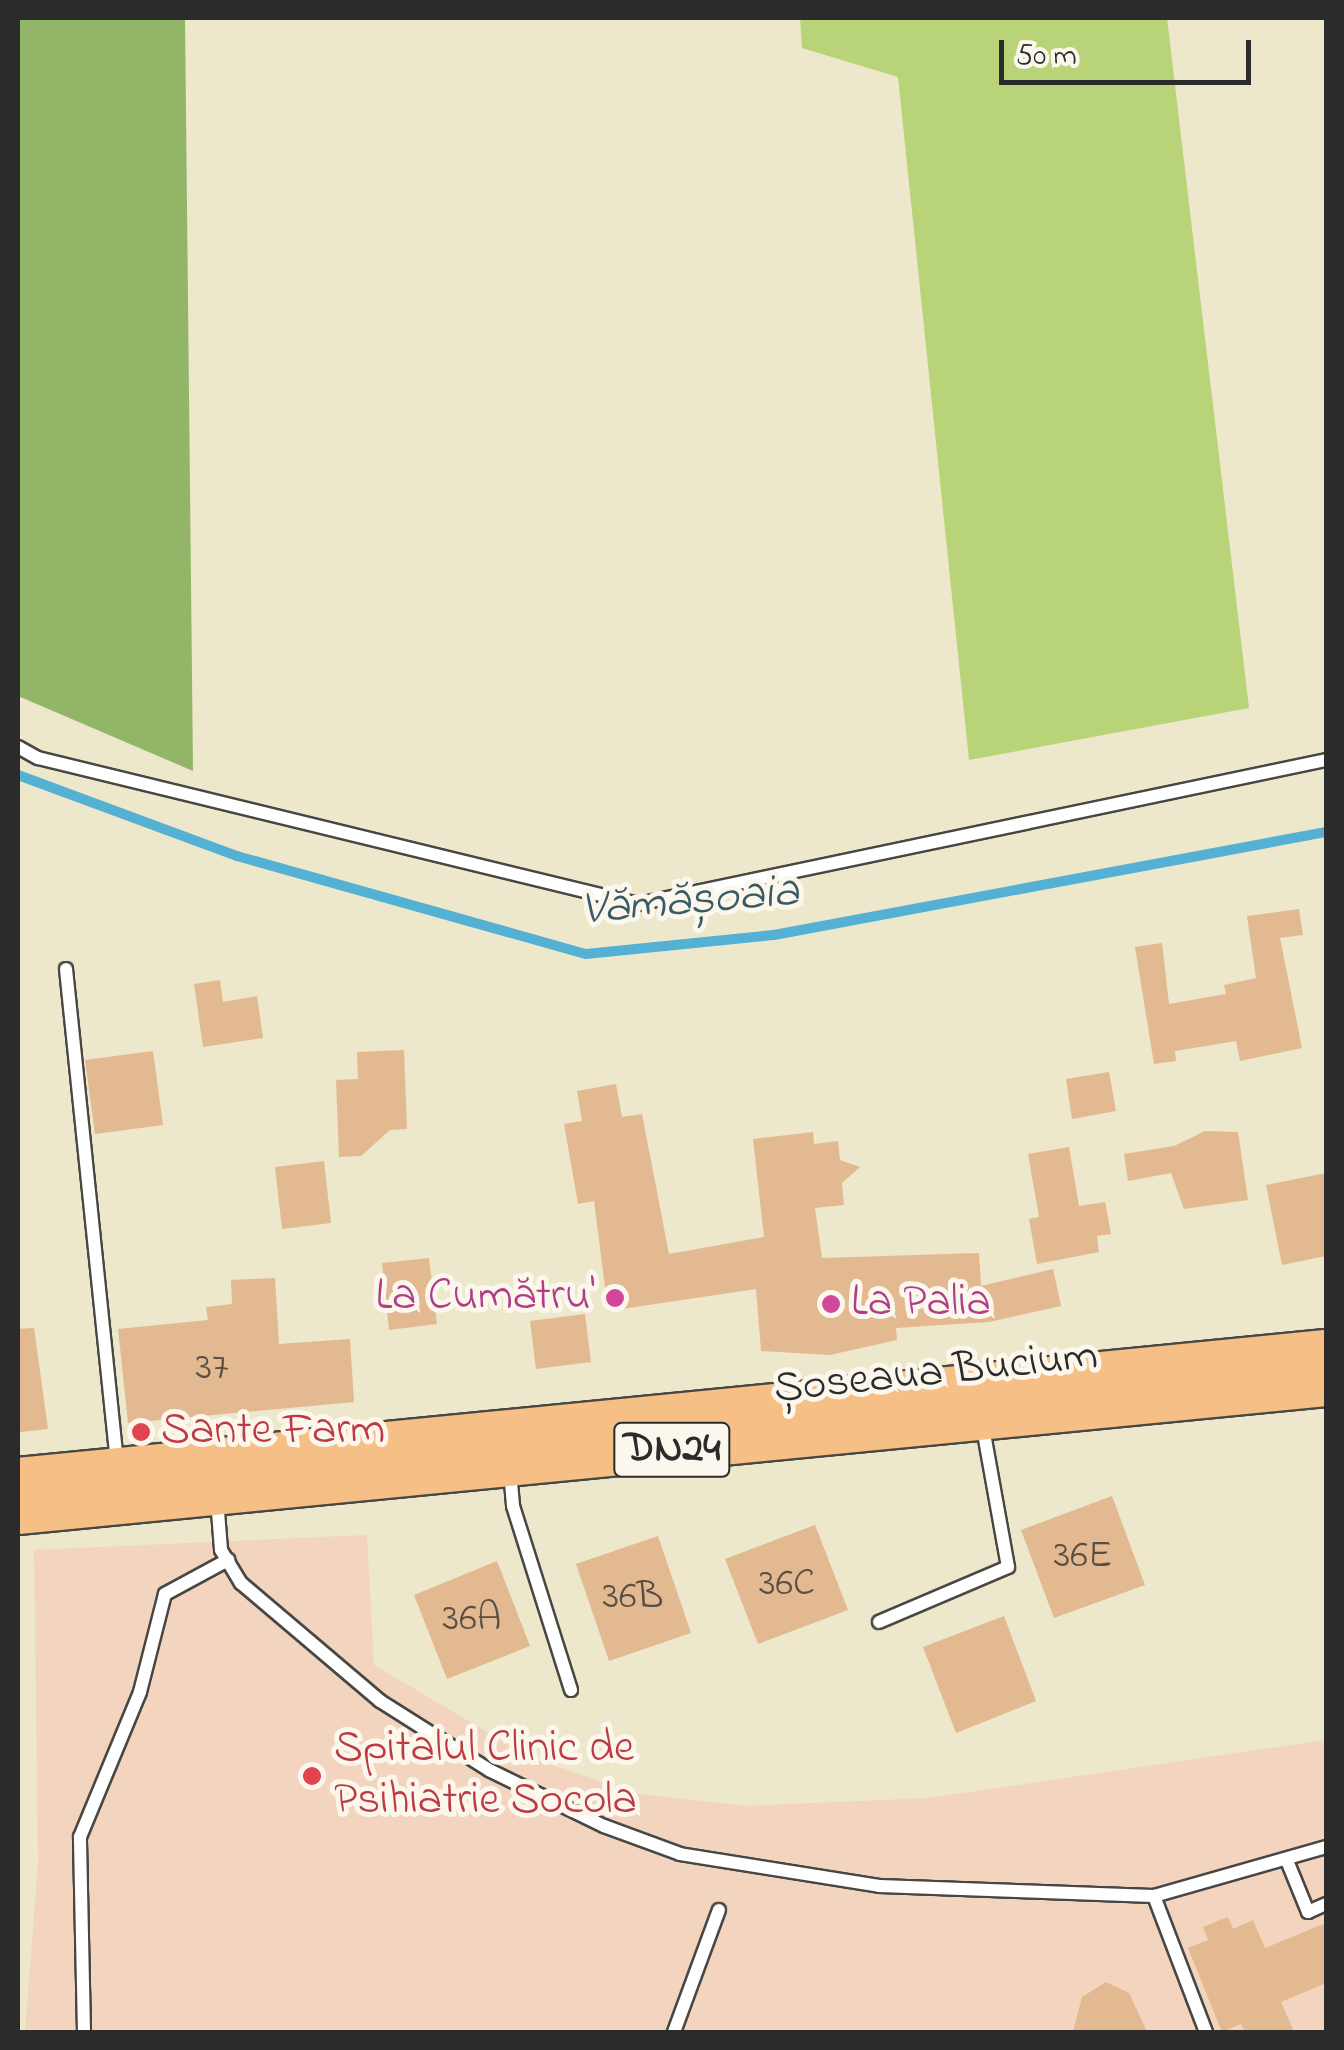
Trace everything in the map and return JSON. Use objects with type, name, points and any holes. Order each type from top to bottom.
[{"type":"main road","name":"Șoseaua Bucium","points":[[18,1514],[215,1479],[981,1402],[1326,1350]]},
{"type":"main road","name":"Șoseaua Bucium","points":[[981,1402],[1326,1386]]},
{"type":"main road","name":"Șoseaua Bucium","points":[[18,1478],[118,1470],[215,1479]]},
{"type":"lane","points":[[18,747],[38,758],[638,904],[1326,760]]},
{"type":"lane","points":[[66,969],[118,1470]]},
{"type":"lane","points":[[879,1622],[1008,1567],[981,1402]]},
{"type":"lane","points":[[508,1450],[513,1506],[571,1690]]},
{"type":"lane","points":[[215,1479],[228,1560],[240,1583],[287,1628],[380,1701],[489,1770],[619,1832],[680,1854],[879,1886],[1154,1896],[1288,1863],[1326,1847]]},
{"type":"lane","points":[[84,2032],[80,1837],[140,1692],[165,1594],[228,1560]]},
{"type":"lane","points":[[1288,1863],[1308,1912],[1326,1904]]},
{"type":"lane","points":[[1154,1896],[1206,2032]]},
{"type":"lane","points":[[674,2032],[718,1910]]},
{"type":"shaded area","name":"Spitalul Clinic de Psihiatrie Socola","points":[[367,1535],[374,1665],[531,1758],[639,1794],[747,1806],[928,1798],[1326,1740],[1326,2032],[25,2032],[38,1863],[34,1550]]},
{"type":"green space","points":[[18,18],[185,18],[193,771],[18,696]]},
{"type":"green space","points":[[800,18],[1167,18],[1249,708],[969,760],[898,77],[802,48]]},
{"type":"building","points":[[1299,909],[1303,935],[1280,938],[1302,1048],[1240,1061],[1236,1041],[1175,1051],[1176,1061],[1154,1064],[1135,947],[1162,943],[1169,1004],[1226,994],[1224,985],[1256,978],[1247,916]]},
{"type":"building","points":[[220,980],[223,1002],[257,996],[263,1038],[203,1047],[194,984]]},
{"type":"building","points":[[404,1050],[407,1129],[390,1130],[361,1156],[339,1157],[336,1080],[358,1079],[357,1052]]},
{"type":"building","points":[[153,1051],[163,1125],[95,1134],[85,1060]]},
{"type":"building","points":[[1109,1072],[1116,1111],[1072,1119],[1066,1079]]},
{"type":"building","points":[[616,1084],[622,1117],[642,1114],[669,1254],[764,1237],[753,1139],[813,1132],[814,1144],[838,1141],[840,1160],[860,1167],[842,1183],[844,1205],[815,1208],[822,1258],[979,1253],[981,1286],[1053,1269],[1061,1306],[989,1322],[896,1328],[897,1340],[830,1355],[761,1351],[756,1289],[608,1311],[594,1201],[578,1204],[564,1124],[582,1121],[577,1091]]},
{"type":"building","points":[[1205,1131],[1238,1132],[1248,1200],[1184,1209],[1171,1173],[1128,1181],[1124,1154],[1174,1146]]},
{"type":"building","points":[[1069,1147],[1079,1206],[1105,1202],[1111,1234],[1097,1236],[1099,1252],[1037,1264],[1029,1219],[1039,1217],[1028,1154]]},
{"type":"building","points":[[324,1161],[331,1223],[282,1229],[275,1167]]},
{"type":"building","points":[[1326,1173],[1326,1256],[1282,1265],[1266,1185]]},
{"type":"building","points":[[429,1258],[437,1324],[389,1330],[382,1263]]},
{"type":"building","points":[[275,1278],[279,1344],[350,1339],[354,1402],[128,1423],[118,1329],[208,1320],[206,1307],[232,1304],[231,1280]]},
{"type":"building","points":[[585,1314],[591,1362],[536,1369],[530,1321]]},
{"type":"building","points":[[34,1328],[48,1429],[20,1432],[18,1329]]},
{"type":"building","points":[[1112,1496],[1145,1585],[1054,1618],[1021,1530]]},
{"type":"building","points":[[815,1525],[848,1610],[758,1644],[725,1559]]},
{"type":"building","points":[[658,1536],[691,1633],[609,1661],[576,1564]]},
{"type":"building","points":[[497,1561],[530,1646],[447,1679],[414,1595]]},
{"type":"building","points":[[1004,1616],[1036,1701],[956,1733],[923,1647]]},
{"type":"building","points":[[1228,1917],[1233,1929],[1253,1920],[1265,1948],[1326,1923],[1326,1983],[1281,2002],[1294,2032],[1245,2032],[1241,2024],[1222,2032],[1188,1948],[1208,1940],[1203,1927]]},
{"type":"building","points":[[1106,1982],[1129,1993],[1147,2032],[1073,2032],[1082,1997]]},
{"type":"waterway","name":"Vămășoaia","points":[[18,775],[237,856],[586,954],[774,935],[1326,832]]},
{"type":"place","name":"La Cumătru'","points":[[615,1298]]},
{"type":"place","name":"La Palia","points":[[831,1304]]},
{"type":"place","name":"Sante Farm","points":[[141,1432]]},
{"type":"place","name":"Spitalul Clinic de Psihiatrie Socola","points":[[312,1776]]}]
